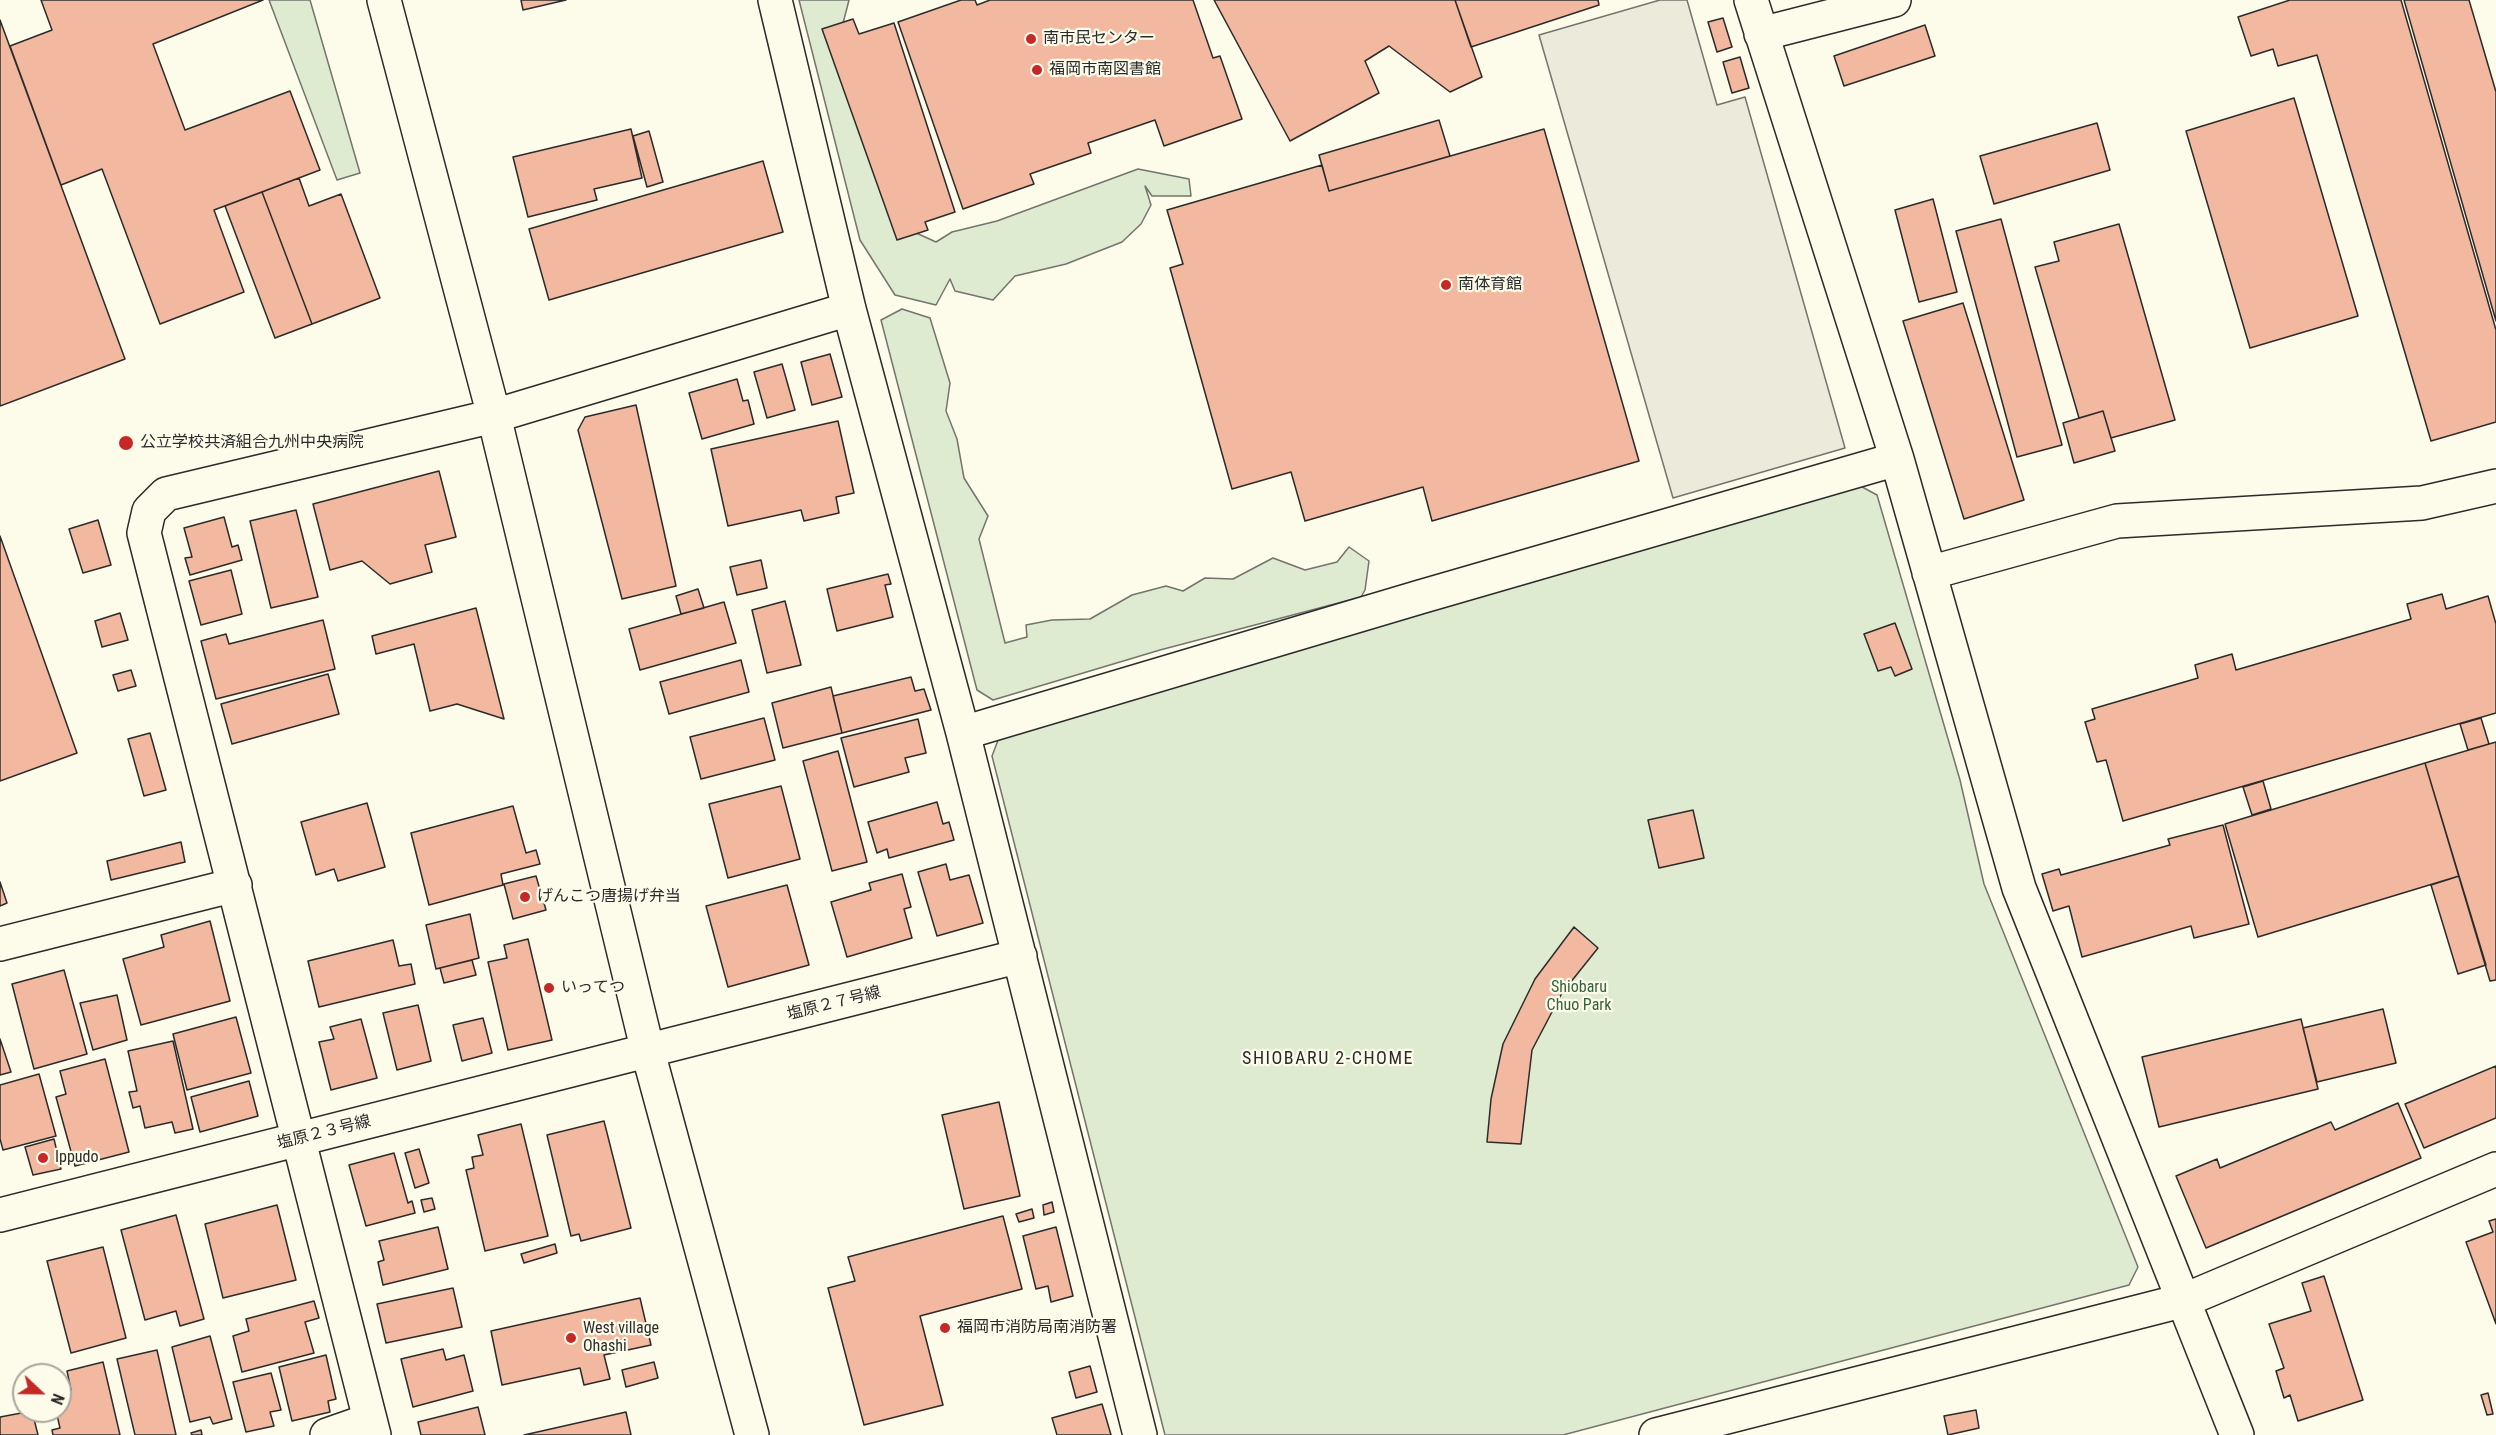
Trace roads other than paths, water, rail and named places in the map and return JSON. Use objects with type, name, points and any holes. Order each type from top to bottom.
[{"type":"street","points":[[384,0],[494,416],[648,1052],[752,1435]]},
{"type":"street","points":[[775,0],[849,309],[963,733],[1140,1435]]},
{"type":"street","points":[[1751,0],[1897,459],[2019,888],[2237,1435]]},
{"type":"street","points":[[1761,34],[1894,0]]},
{"type":"street","points":[[327,1435],[372,1428],[144,533],[149,511],[165,494],[494,416],[849,309]]},
{"type":"street","points":[[963,733],[1409,600],[1897,459]]},
{"type":"street","points":[[1929,573],[2117,521],[2422,503],[2496,486]]},
{"type":"street","points":[[0,944],[235,885]]},
{"type":"street","name":"塩原２７号線","points":[[648,1052],[1020,956]]},
{"type":"street","name":"塩原２３号線","points":[[0,1215],[648,1052]]},
{"type":"street","points":[[1656,1435],[2185,1300],[2496,1169]]},
{"type":"place","name":"南市民センター","points":[[1031,39]]},
{"type":"place","name":"福岡市南図書館","points":[[1037,70]]},
{"type":"place","name":"南体育館","points":[[1446,285]]},
{"type":"place","name":"公立学校共済組合九州中央病院","points":[[126,443]]},
{"type":"place","name":"げんこつ唐揚げ弁当","points":[[525,897]]},
{"type":"place","name":"いってつ","points":[[549,988]]},
{"type":"place","name":"Ippudo","points":[[43,1158]]},
{"type":"place","name":"福岡市消防局南消防署","points":[[945,1328]]},
{"type":"place","name":"West village Ohashi","points":[[571,1338]]},
{"type":"district","name":"SHIOBARU 2-CHOME","points":[[1328,1059]]},
{"type":"park label","name":"Shiobaru Chuo Park","points":[[1579,997]]}]
